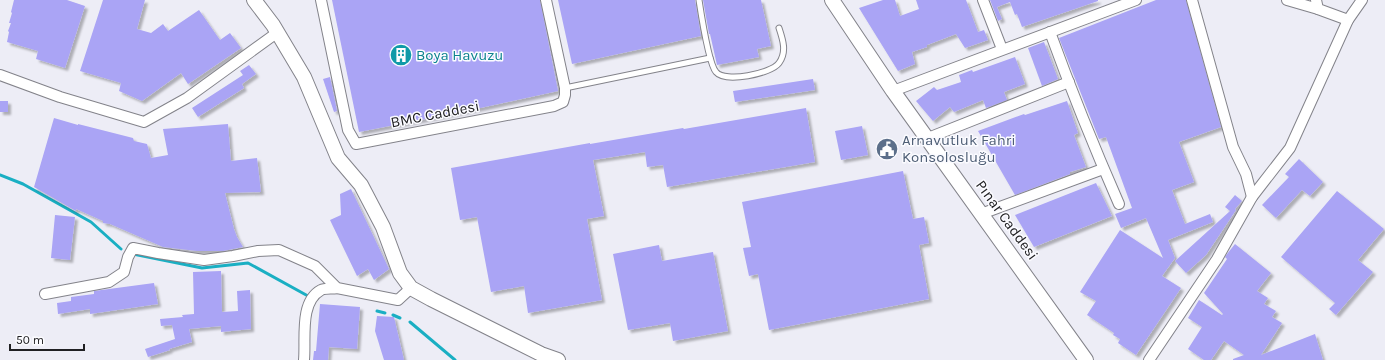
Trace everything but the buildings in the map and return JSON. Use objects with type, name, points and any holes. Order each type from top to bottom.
[{"type":"street","points":[[254,0],[274,24],[304,77],[338,158],[361,185],[383,227],[400,273],[411,288],[540,357],[558,360]]},
{"type":"street","name":"BMC Caddesi","points":[[321,0],[348,130],[356,144],[554,106],[563,102],[565,88]]},
{"type":"street","points":[[546,0],[565,88]]},
{"type":"street","name":"Pınar Caddesi","points":[[832,0],[892,91],[928,138],[1086,360]]},
{"type":"street","points":[[983,0],[1002,50]]},
{"type":"street","points":[[892,91],[1050,32],[1121,3],[1136,0]]},
{"type":"street","points":[[1192,0],[1233,147],[1246,174],[1252,197]]},
{"type":"street","points":[[1287,0],[1317,5],[1348,20]]},
{"type":"street","points":[[1149,360],[1217,259],[1252,197],[1290,148],[1348,20],[1362,0]]},
{"type":"street","points":[[0,75],[60,97],[144,122],[187,98],[278,32]]},
{"type":"street","points":[[1050,32],[1068,82],[1119,204]]},
{"type":"street","points":[[928,138],[1068,82]]},
{"type":"street","points":[[982,214],[1104,168]]},
{"type":"street","points":[[45,294],[109,282],[124,272],[128,257],[133,248],[204,260],[258,251],[279,250],[314,266],[337,288]]},
{"type":"street","points":[[304,360],[305,323],[308,306],[314,296],[322,290],[337,288],[398,300],[411,288]]},
{"type":"lane","points":[[699,0],[710,58],[716,72],[722,76],[740,77],[765,72],[779,64],[783,54],[784,43],[779,28]]},
{"type":"lane","points":[[565,88],[710,58]]},
{"type":"waterway","points":[[0,175],[23,184],[91,222],[121,249]]},
{"type":"waterway","points":[[133,254],[202,268],[248,263],[308,296]]},
{"type":"waterway","points":[[377,311],[385,313]]},
{"type":"waterway","points":[[393,315],[400,318]]},
{"type":"waterway","points":[[410,322],[455,360]]},
{"type":"place","name":"Boya Havuzu","points":[[401,55]]},
{"type":"place","name":"Arnavutluk Fahri Konsolosluğu","points":[[887,149]]}]
